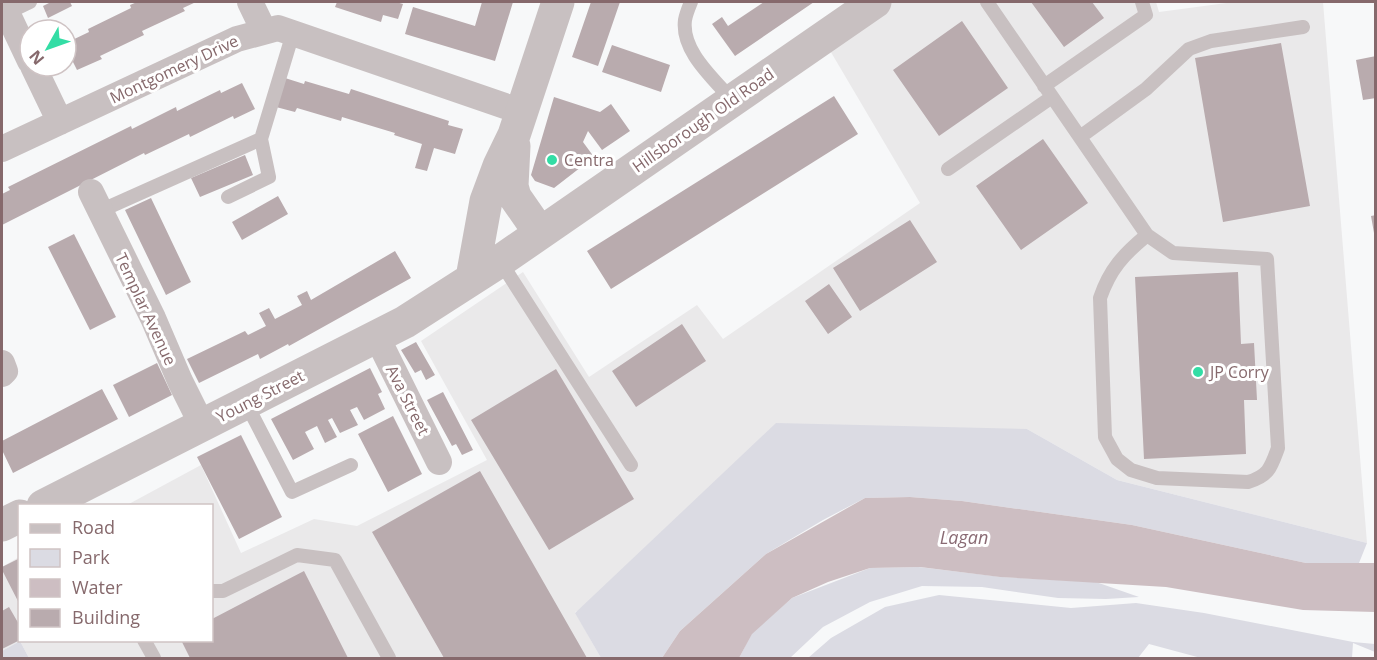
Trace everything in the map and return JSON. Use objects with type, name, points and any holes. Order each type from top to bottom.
[{"type":"street","points":[[250,2],[264,31]]},
{"type":"street","points":[[472,278],[486,201],[518,124],[558,2]]},
{"type":"street","name":"Hillsborough Old Road","points":[[472,278],[875,2]]},
{"type":"street","points":[[4,8],[18,37]]},
{"type":"street","name":"Montgomery Drive","points":[[2,149],[237,39],[278,28],[518,124]]},
{"type":"street","points":[[39,78],[60,122]]},
{"type":"street","points":[[518,124],[512,186],[515,197],[540,233]]},
{"type":"street","name":"Templar Avenue","points":[[96,202],[202,425]]},
{"type":"street","name":"Young Street","points":[[61,502],[202,425],[405,322],[472,278]]},
{"type":"street","name":"Ava Street","points":[[377,337],[439,462]]},
{"type":"street","points":[[2,363],[5,371],[2,374]]},
{"type":"lane","points":[[4,8],[30,2]]},
{"type":"lane","points":[[691,2],[685,20],[687,40],[696,57],[732,100]]},
{"type":"lane","points":[[987,2],[1147,235],[1173,253],[1267,260],[1278,448],[1272,466],[1261,478],[1248,482],[1157,478],[1131,470],[1117,459],[1105,438],[1100,298],[1107,277],[1118,262],[1147,235]]},
{"type":"lane","points":[[948,169],[1146,15],[1142,2]]},
{"type":"lane","points":[[1080,137],[1146,89],[1190,49],[1211,41],[1303,27]]},
{"type":"lane","points":[[228,197],[269,177],[261,138],[293,33]]},
{"type":"lane","points":[[96,202],[261,138]]},
{"type":"lane","points":[[500,261],[631,465]]},
{"type":"lane","points":[[246,402],[292,492],[351,465]]},
{"type":"lane","points":[[213,591],[223,591],[297,555],[335,560],[389,658]]},
{"type":"lane","points":[[145,642],[154,658]]},
{"type":"shaded area","points":[[875,2],[1156,2],[1159,12],[1234,2],[1323,2],[1367,543],[1117,480],[1027,429],[575,612],[601,658],[29,658],[21,642],[213,642],[213,504],[129,504],[201,465],[241,553],[314,519],[357,526],[487,460],[421,341],[523,272],[589,377],[697,305],[723,339],[920,203],[822,37]]},
{"type":"shaded area","points":[[18,558],[18,642],[2,651],[2,567]]},
{"type":"green space","points":[[776,423],[1027,429],[1117,480],[1367,543],[1359,563],[1306,563],[1132,525],[962,501],[910,497],[865,498],[766,554],[680,631],[662,658],[601,658],[575,613]]},
{"type":"green space","points":[[919,567],[1002,577],[1096,582],[1139,597],[1058,598],[982,587],[922,586],[870,602],[823,627],[790,658],[739,658],[752,633],[792,598],[870,568]]},
{"type":"green space","points":[[939,595],[1071,608],[1136,603],[1375,644],[1375,652],[1353,643],[1352,658],[1201,658],[1149,644],[1138,658],[808,658],[831,638],[885,607]]},
{"type":"green space","points":[[21,642],[29,658],[2,658],[2,651]]},
{"type":"water","name":"Lagan","points":[[910,497],[962,501],[1132,525],[1306,563],[1375,563],[1375,612],[1303,610],[1166,587],[1000,577],[920,567],[870,568],[828,582],[792,598],[752,634],[739,658],[662,658],[680,631],[766,554],[865,498]]},
{"type":"building","points":[[51,2],[70,2],[72,6],[48,18],[43,6]]},
{"type":"building","points":[[137,2],[196,2],[183,8],[185,11],[142,31],[144,35],[100,56],[102,59],[78,70],[78,37],[89,32],[88,29],[131,8],[130,5]]},
{"type":"building","points":[[337,2],[403,4],[398,19],[383,15],[381,22],[335,7]]},
{"type":"building","points":[[482,2],[513,2],[495,61],[405,34],[413,7],[475,26]]},
{"type":"building","points":[[591,2],[620,2],[598,66],[572,57]]},
{"type":"building","points":[[764,2],[814,2],[735,56],[712,24],[722,17],[728,26]]},
{"type":"building","points":[[1031,2],[1092,2],[1104,18],[1064,47]]},
{"type":"building","points":[[962,21],[1008,88],[939,136],[893,70]]},
{"type":"building","points":[[1281,43],[1310,206],[1223,222],[1195,58]]},
{"type":"building","points":[[612,45],[670,65],[661,92],[602,72]]},
{"type":"building","points":[[1376,56],[1376,98],[1363,100],[1356,60]]},
{"type":"building","points":[[285,78],[304,84],[305,81],[349,94],[351,89],[449,121],[448,125],[463,129],[455,154],[434,148],[427,171],[415,168],[422,144],[342,117],[341,121],[297,108],[295,112],[276,107]]},
{"type":"building","points":[[242,83],[255,109],[234,119],[233,116],[190,137],[189,134],[145,155],[144,153],[2,225],[2,194],[10,190],[8,187],[131,126],[132,129],[176,107],[177,111],[220,90],[221,93]]},
{"type":"building","points":[[834,96],[858,134],[611,289],[587,251]]},
{"type":"building","points":[[554,97],[600,112],[611,104],[630,131],[602,150],[588,131],[583,142],[594,157],[554,188],[535,181],[531,175]]},
{"type":"building","points":[[1043,139],[1088,203],[1021,250],[976,186]]},
{"type":"building","points":[[245,155],[253,175],[200,197],[191,178]]},
{"type":"building","points":[[278,196],[288,214],[242,240],[232,222]]},
{"type":"building","points":[[151,198],[191,282],[166,295],[125,210]]},
{"type":"building","points":[[1376,215],[1376,233],[1374,233],[1371,216]]},
{"type":"building","points":[[910,220],[937,262],[860,311],[833,268]]},
{"type":"building","points":[[74,234],[116,317],[90,330],[48,247]]},
{"type":"building","points":[[395,251],[411,278],[289,346],[288,344],[260,359],[258,354],[199,383],[187,359],[245,331],[248,335],[266,326],[259,313],[269,308],[275,319],[302,305],[297,296],[307,291],[311,300]]},
{"type":"building","name":"JP Corry","points":[[1238,272],[1241,344],[1254,343],[1257,400],[1244,400],[1246,454],[1144,459],[1135,277]]},
{"type":"building","points":[[829,284],[852,317],[828,334],[805,301]]},
{"type":"building","points":[[682,324],[706,361],[636,407],[612,371]]},
{"type":"building","points":[[416,342],[435,375],[426,380],[421,370],[415,373],[401,350]]},
{"type":"building","points":[[157,363],[172,395],[129,417],[113,385]]},
{"type":"building","points":[[370,368],[382,392],[378,394],[385,409],[364,420],[357,407],[350,410],[358,425],[340,433],[332,418],[328,420],[337,437],[325,443],[317,426],[305,432],[314,449],[293,460],[271,419]]},
{"type":"building","points":[[556,369],[634,499],[549,550],[471,420]]},
{"type":"building","points":[[102,389],[118,419],[13,473],[2,450],[2,441]]},
{"type":"building","points":[[443,392],[473,450],[462,455],[456,444],[452,446],[427,400]]},
{"type":"building","points":[[393,416],[422,474],[388,492],[358,434]]},
{"type":"building","points":[[241,435],[282,517],[239,539],[197,457]]},
{"type":"building","points":[[480,471],[587,658],[444,658],[372,532]]},
{"type":"building","points":[[18,559],[18,601],[2,570],[2,567]]},
{"type":"building","points":[[304,571],[348,658],[190,658],[182,642],[213,642],[213,618]]},
{"type":"building","points":[[9,607],[18,623],[18,641],[2,649],[2,611]]},
{"type":"place","name":"Centra","points":[[552,160]]},
{"type":"place","name":"JP Corry","points":[[1198,372]]}]
